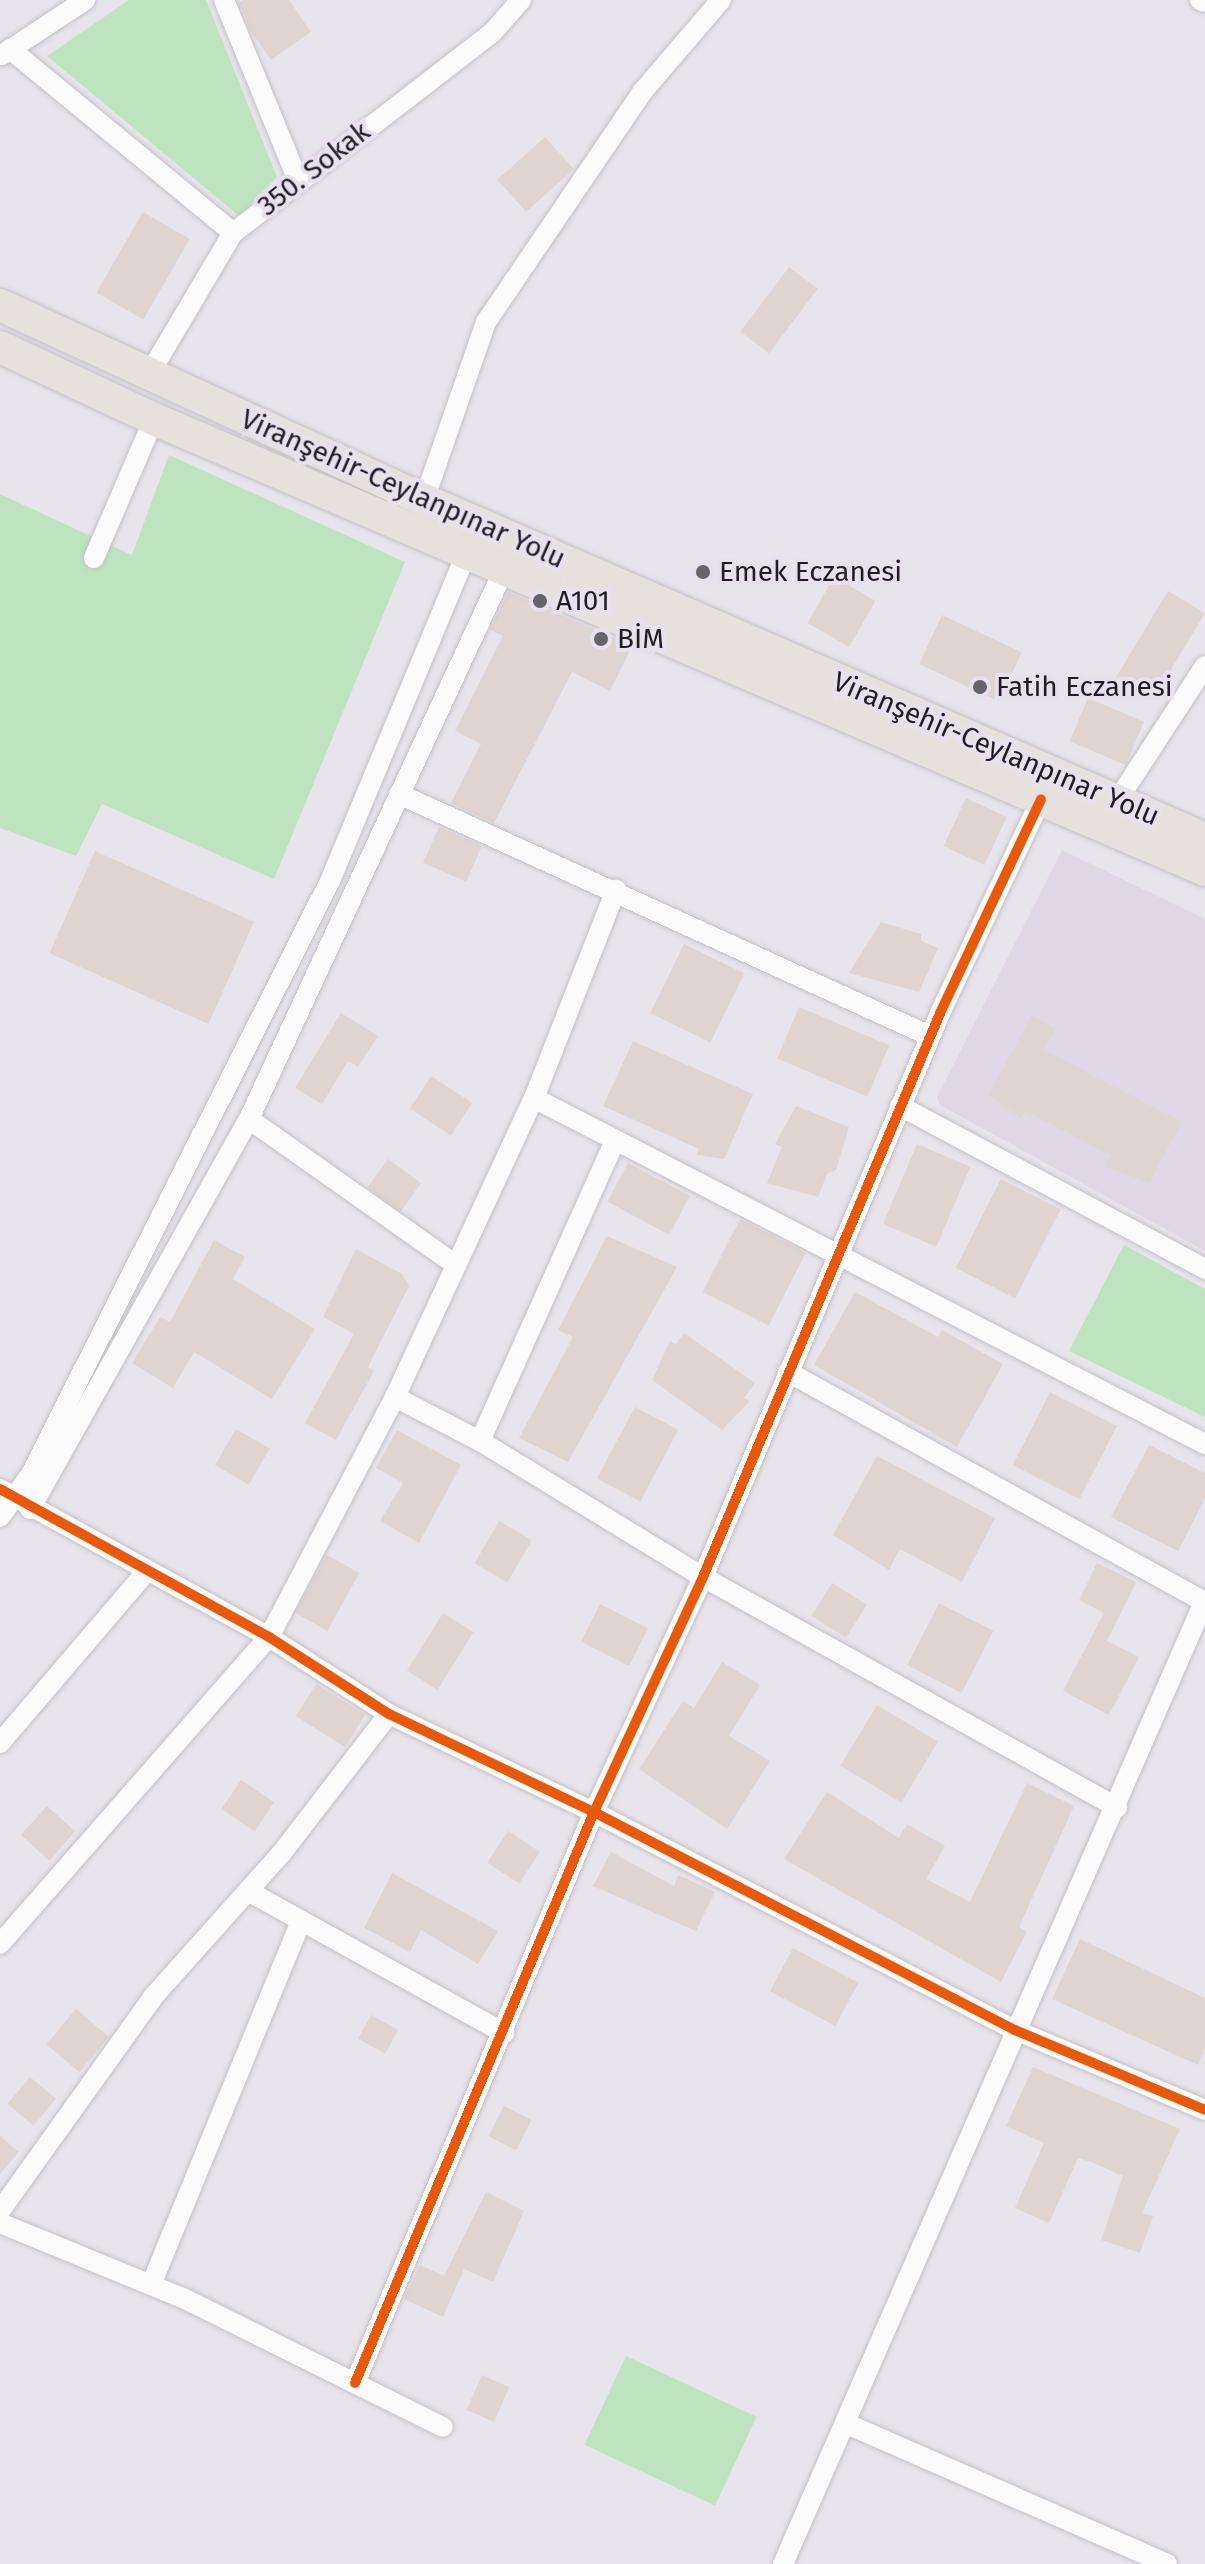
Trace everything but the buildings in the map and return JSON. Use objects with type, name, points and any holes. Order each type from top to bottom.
[{"type":"main road","name":"Viranşehir-Ceylanpınar Yolu","points":[[0,305],[148,376],[424,500],[472,536]]},
{"type":"main road","name":"Viranşehir-Ceylanpınar Yolu","points":[[0,347],[154,419],[472,536],[1205,839]]},
{"type":"main road","name":"Viranşehir-Ceylanpınar Yolu","points":[[512,552],[1041,799],[1205,870]]},
{"type":"street","points":[[85,0],[5,53],[233,233]]},
{"type":"street","points":[[224,0],[298,180]]},
{"type":"street","name":"350. Sokak","points":[[148,376],[233,233],[492,33],[521,0]]},
{"type":"street","points":[[424,500],[486,322],[643,91],[721,0]]},
{"type":"street","points":[[94,558],[154,419]]},
{"type":"street","points":[[15,1499],[330,881],[472,536]]},
{"type":"street","points":[[0,1517],[15,1499],[249,1119],[512,552]]},
{"type":"street","points":[[1117,801],[1205,666]]},
{"type":"street","points":[[399,794],[616,890],[930,1036]]},
{"type":"street","points":[[355,2383],[594,1812],[703,1577],[930,1036],[1041,799]]},
{"type":"street","points":[[0,1944],[269,1637],[395,1397],[534,1098],[616,890]]},
{"type":"street","points":[[534,1098],[1205,1444]]},
{"type":"street","points":[[900,1106],[1205,1269]]},
{"type":"street","points":[[249,1119],[456,1265]]},
{"type":"street","points":[[480,1441],[615,1140]]},
{"type":"street","points":[[783,2564],[847,2424],[1015,2030],[1117,1807],[1205,1601],[788,1372]]},
{"type":"street","points":[[395,1397],[480,1441],[703,1577],[1117,1807]]},
{"type":"street","points":[[15,1499],[269,1637],[389,1714],[594,1812],[1015,2030],[1205,2110]]},
{"type":"street","points":[[0,1743],[147,1571]]},
{"type":"street","points":[[0,2211],[153,1997],[248,1891],[389,1714]]},
{"type":"street","points":[[248,1891],[504,2033]]},
{"type":"street","points":[[151,2285],[301,1921]]},
{"type":"street","points":[[0,2223],[151,2285],[443,2427]]},
{"type":"street","points":[[847,2424],[1167,2564]]},
{"type":"shaded area","points":[[1062,850],[1205,919],[1205,1251],[940,1105],[937,1097]]},
{"type":"green space","points":[[129,0],[206,0],[277,177],[239,216],[47,56]]},
{"type":"green space","points":[[169,455],[405,562],[274,879],[102,804],[76,856],[0,828],[0,494],[132,555]]},
{"type":"green space","points":[[1124,1245],[1205,1289],[1205,1417],[1069,1351]]},
{"type":"green space","points":[[626,2356],[757,2417],[715,2506],[585,2445]]},
{"type":"cycle path","points":[[355,2383],[594,1812],[703,1577],[941,1011],[1041,799]]},
{"type":"cycle path","points":[[0,1489],[269,1637],[389,1714],[594,1812],[1015,2030],[1205,2110]]},
{"type":"place","name":"Emek Eczanesi","points":[[703,572]]},
{"type":"place","name":"A101","points":[[540,601]]},
{"type":"place","name":"BİM","points":[[601,639]]},
{"type":"place","name":"Fatih Eczanesi","points":[[980,687]]}]
